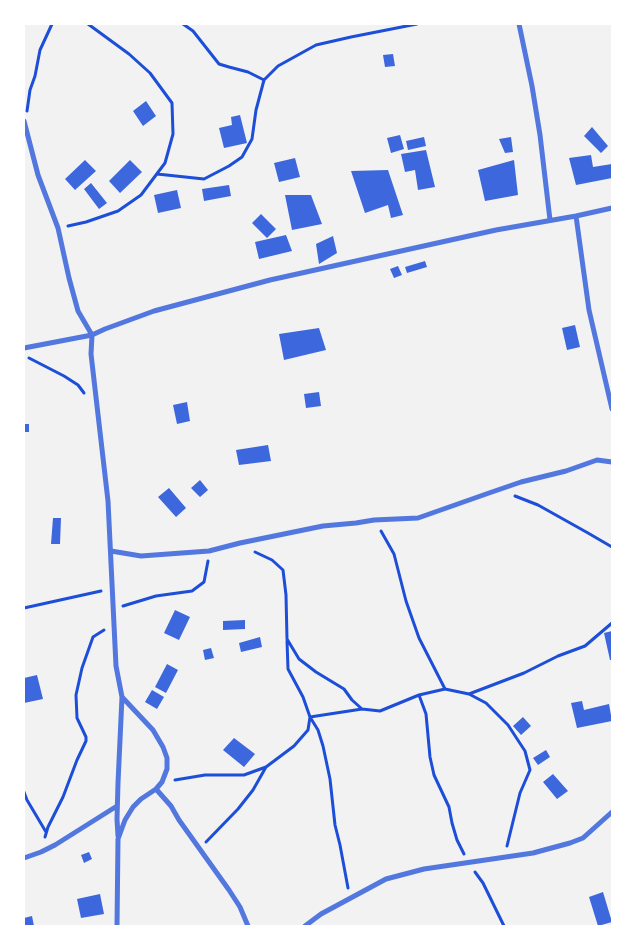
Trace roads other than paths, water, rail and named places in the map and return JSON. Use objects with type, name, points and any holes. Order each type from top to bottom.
[{"type":"street","points":[[519,24],[540,135],[550,220]]},
{"type":"street","points":[[24,121],[38,175],[58,228],[78,311],[92,335],[91,354],[112,551],[116,666],[122,696],[117,806],[116,926]]},
{"type":"street","points":[[24,348],[92,335],[154,311],[270,280],[496,230],[612,208]]},
{"type":"street","points":[[576,216],[589,310],[612,409]]},
{"type":"street","points":[[112,551],[141,556],[210,552],[240,543],[323,526],[374,520],[418,518],[499,490],[566,471],[596,460],[612,462]]},
{"type":"street","points":[[118,839],[125,820],[133,807],[156,789],[162,782],[167,769],[163,748],[153,730],[122,696]]},
{"type":"street","points":[[156,789],[171,806],[230,890],[248,926]]},
{"type":"street","points":[[24,858],[55,845],[117,806]]},
{"type":"street","points":[[305,926],[321,914],[386,879],[424,869],[533,853],[570,843],[583,838],[612,812]]}]
